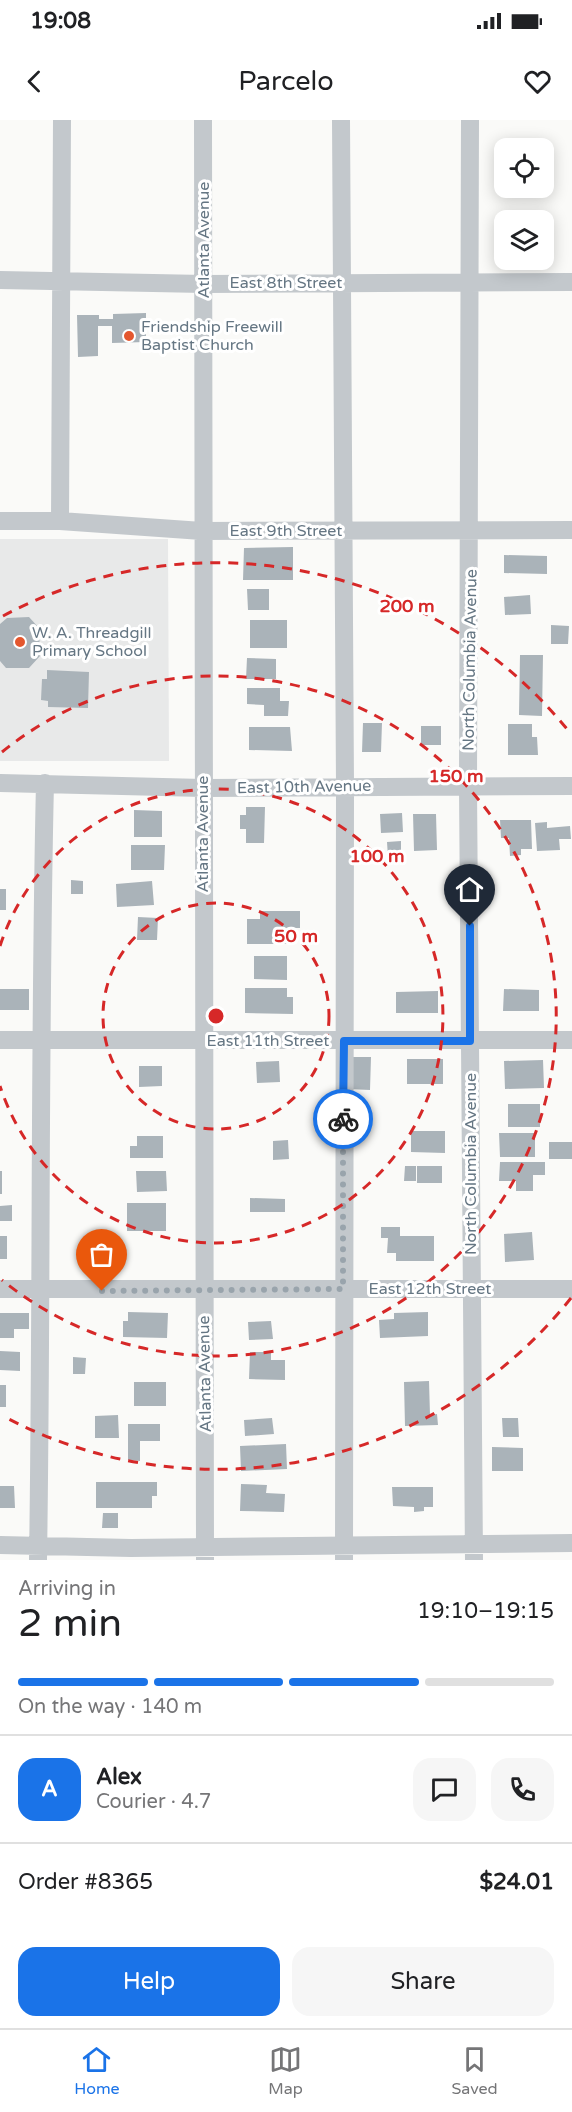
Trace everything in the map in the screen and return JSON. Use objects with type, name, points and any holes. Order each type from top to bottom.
[{"type":"street","points":[[60,521],[62,120]]},
{"type":"street","name":"Atlanta Avenue","points":[[203,120],[203,1042],[206,1554]]},
{"type":"street","points":[[341,120],[345,786],[344,1554]]},
{"type":"street","name":"North Columbia Avenue","points":[[470,120],[471,530],[468,787],[474,1552]]},
{"type":"street","name":"East 8th Street","points":[[0,280],[204,284],[572,282]]},
{"type":"street","name":"East 9th Street","points":[[0,521],[60,521],[202,531],[572,530]]},
{"type":"street","name":"East 10th Avenue","points":[[0,783],[203,788],[572,786]]},
{"type":"street","points":[[39,1553],[42,1290],[39,1041],[45,783]]},
{"type":"street","name":"East 11th Street","points":[[0,1040],[203,1042],[572,1040]]},
{"type":"street","name":"East 12th Street","points":[[0,1289],[572,1289]]},
{"type":"street","points":[[0,1545],[39,1553],[344,1554],[474,1552],[572,1544]]},
{"type":"shaded area","points":[[0,539],[168,539],[169,761],[0,761]]},
{"type":"building","name":"Friendship Freewill Baptist Church","points":[[146,313],[146,321],[151,320],[151,329],[146,329],[146,342],[112,343],[112,326],[98,326],[98,356],[78,357],[77,315],[99,315],[99,319],[113,319],[113,314]]},
{"type":"building","points":[[293,547],[293,580],[243,580],[244,548]]},
{"type":"building","points":[[504,555],[547,556],[547,574],[504,573]]},
{"type":"building","points":[[247,589],[269,589],[269,610],[248,610]]},
{"type":"building","points":[[530,595],[531,614],[505,615],[504,597]]},
{"type":"building","name":"W. A. Threadgill Primary School","points":[[29,617],[39,628],[40,656],[29,668],[6,668],[0,661],[0,624],[7,618]]},
{"type":"building","points":[[250,620],[287,620],[287,648],[250,648]]},
{"type":"building","points":[[551,625],[569,626],[568,644],[551,644]]},
{"type":"building","points":[[520,655],[543,655],[542,716],[519,715]]},
{"type":"building","points":[[247,658],[276,659],[276,679],[246,679]]},
{"type":"building","points":[[47,670],[89,672],[88,708],[48,707],[48,701],[41,700],[42,679],[47,679]]},
{"type":"building","points":[[247,688],[280,688],[280,701],[289,701],[288,716],[264,716],[264,705],[247,704]]},
{"type":"building","points":[[363,723],[382,723],[381,752],[362,752]]},
{"type":"building","points":[[508,724],[532,724],[532,737],[537,737],[538,755],[508,755]]},
{"type":"building","points":[[421,726],[441,726],[441,745],[421,745]]},
{"type":"building","points":[[249,727],[290,727],[292,751],[249,750]]},
{"type":"building","points":[[246,807],[265,807],[264,843],[246,843],[246,829],[240,829],[240,815],[246,815]]},
{"type":"building","points":[[134,810],[162,811],[162,837],[134,837]]},
{"type":"building","points":[[402,813],[403,832],[381,833],[380,814]]},
{"type":"building","points":[[413,814],[436,814],[437,850],[414,851]]},
{"type":"building","points":[[500,820],[531,820],[532,849],[521,849],[521,855],[510,856],[509,838],[501,838]]},
{"type":"building","points":[[547,822],[547,828],[570,826],[571,839],[559,839],[560,850],[537,851],[535,823]]},
{"type":"building","points":[[401,841],[401,857],[388,857],[387,842]]},
{"type":"building","points":[[131,845],[165,845],[164,870],[131,870]]},
{"type":"building","points":[[71,880],[83,881],[83,894],[71,894]]},
{"type":"building","points":[[152,881],[154,905],[117,907],[116,884]]},
{"type":"building","points":[[0,889],[6,889],[6,910],[0,910]]},
{"type":"building","points":[[260,911],[300,911],[300,928],[294,928],[294,944],[247,944],[247,919],[260,919]]},
{"type":"building","points":[[138,917],[158,918],[157,940],[137,940]]},
{"type":"building","points":[[254,956],[287,956],[287,980],[254,979]]},
{"type":"building","points":[[245,988],[287,988],[287,997],[293,997],[293,1014],[245,1013]]},
{"type":"building","points":[[0,989],[29,989],[29,1010],[0,1010]]},
{"type":"building","points":[[504,989],[539,990],[539,1011],[503,1011]]},
{"type":"building","points":[[438,991],[438,1013],[396,1013],[396,992]]},
{"type":"building","points":[[348,1057],[371,1057],[370,1090],[348,1089]]},
{"type":"building","points":[[407,1059],[443,1059],[443,1084],[407,1084]]},
{"type":"building","points":[[543,1060],[544,1088],[505,1089],[504,1061]]},
{"type":"building","points":[[279,1061],[280,1082],[257,1083],[256,1062]]},
{"type":"building","points":[[139,1066],[162,1066],[162,1086],[139,1087]]},
{"type":"building","points":[[508,1104],[540,1104],[540,1127],[508,1127]]},
{"type":"building","points":[[411,1131],[445,1131],[445,1153],[411,1152]]},
{"type":"building","points":[[499,1133],[535,1133],[535,1157],[500,1157]]},
{"type":"building","points":[[137,1136],[163,1136],[163,1158],[130,1158],[130,1146],[137,1146]]},
{"type":"building","points":[[288,1140],[289,1159],[273,1160],[273,1141]]},
{"type":"building","points":[[549,1142],[572,1142],[572,1159],[549,1159]]},
{"type":"building","points":[[500,1162],[545,1162],[545,1175],[533,1175],[533,1191],[516,1191],[516,1181],[499,1181]]},
{"type":"building","points":[[405,1166],[416,1166],[416,1181],[404,1181]]},
{"type":"building","points":[[417,1166],[442,1166],[442,1183],[417,1183]]},
{"type":"building","points":[[0,1171],[2,1171],[2,1194],[0,1194]]},
{"type":"building","points":[[136,1171],[166,1171],[167,1191],[137,1192]]},
{"type":"building","points":[[250,1198],[285,1199],[285,1212],[250,1212]]},
{"type":"building","points":[[127,1203],[166,1203],[166,1231],[127,1231]]},
{"type":"building","points":[[12,1205],[12,1221],[0,1221],[0,1206]]},
{"type":"building","points":[[381,1227],[400,1227],[400,1236],[434,1236],[434,1261],[396,1261],[396,1253],[387,1253],[388,1238],[381,1238]]},
{"type":"building","points":[[532,1232],[534,1260],[505,1262],[504,1234]]},
{"type":"building","points":[[0,1236],[7,1236],[7,1259],[0,1259]]},
{"type":"building","points":[[128,1312],[168,1313],[167,1338],[123,1337],[123,1321],[128,1321]]},
{"type":"building","points":[[428,1312],[428,1336],[380,1338],[379,1320],[394,1319],[394,1313]]},
{"type":"building","points":[[0,1313],[29,1313],[29,1329],[14,1329],[14,1338],[0,1338]]},
{"type":"building","points":[[271,1321],[273,1339],[249,1340],[248,1322]]},
{"type":"building","points":[[0,1351],[20,1352],[20,1371],[0,1370]]},
{"type":"building","points":[[250,1352],[271,1352],[271,1360],[285,1360],[285,1380],[249,1379]]},
{"type":"building","points":[[73,1357],[86,1358],[85,1374],[73,1374]]},
{"type":"building","points":[[429,1381],[430,1415],[437,1414],[438,1425],[405,1426],[404,1382]]},
{"type":"building","points":[[134,1382],[166,1382],[166,1406],[134,1406]]},
{"type":"building","points":[[0,1385],[6,1385],[6,1407],[0,1407]]},
{"type":"building","points":[[118,1415],[119,1438],[95,1438],[95,1416]]},
{"type":"building","points":[[272,1418],[274,1434],[245,1436],[244,1420]]},
{"type":"building","points":[[502,1418],[518,1418],[519,1437],[503,1437]]},
{"type":"building","points":[[128,1424],[160,1424],[160,1441],[140,1441],[140,1461],[128,1460]]},
{"type":"building","points":[[286,1444],[287,1469],[241,1471],[240,1446]]},
{"type":"building","points":[[492,1447],[523,1448],[523,1471],[492,1471]]},
{"type":"building","points":[[96,1482],[157,1482],[157,1496],[152,1496],[152,1508],[96,1508]]},
{"type":"building","points":[[241,1484],[267,1485],[266,1493],[285,1494],[284,1512],[240,1511]]},
{"type":"building","points":[[0,1486],[14,1486],[15,1508],[0,1508]]},
{"type":"building","points":[[392,1487],[433,1487],[433,1507],[424,1507],[424,1511],[414,1512],[414,1507],[393,1506]]},
{"type":"building","points":[[103,1513],[118,1513],[118,1528],[102,1528]]},
{"type":"way so far","points":[[102,1291],[343,1289],[343,1119]]},
{"type":"place","name":"Friendship Freewill Baptist Church","points":[[129,336]]},
{"type":"place","name":"W. A. Threadgill Primary School","points":[[20,642]]},
{"type":"route","points":[[343,1119],[344,1041],[470,1041],[470,926]]}]
